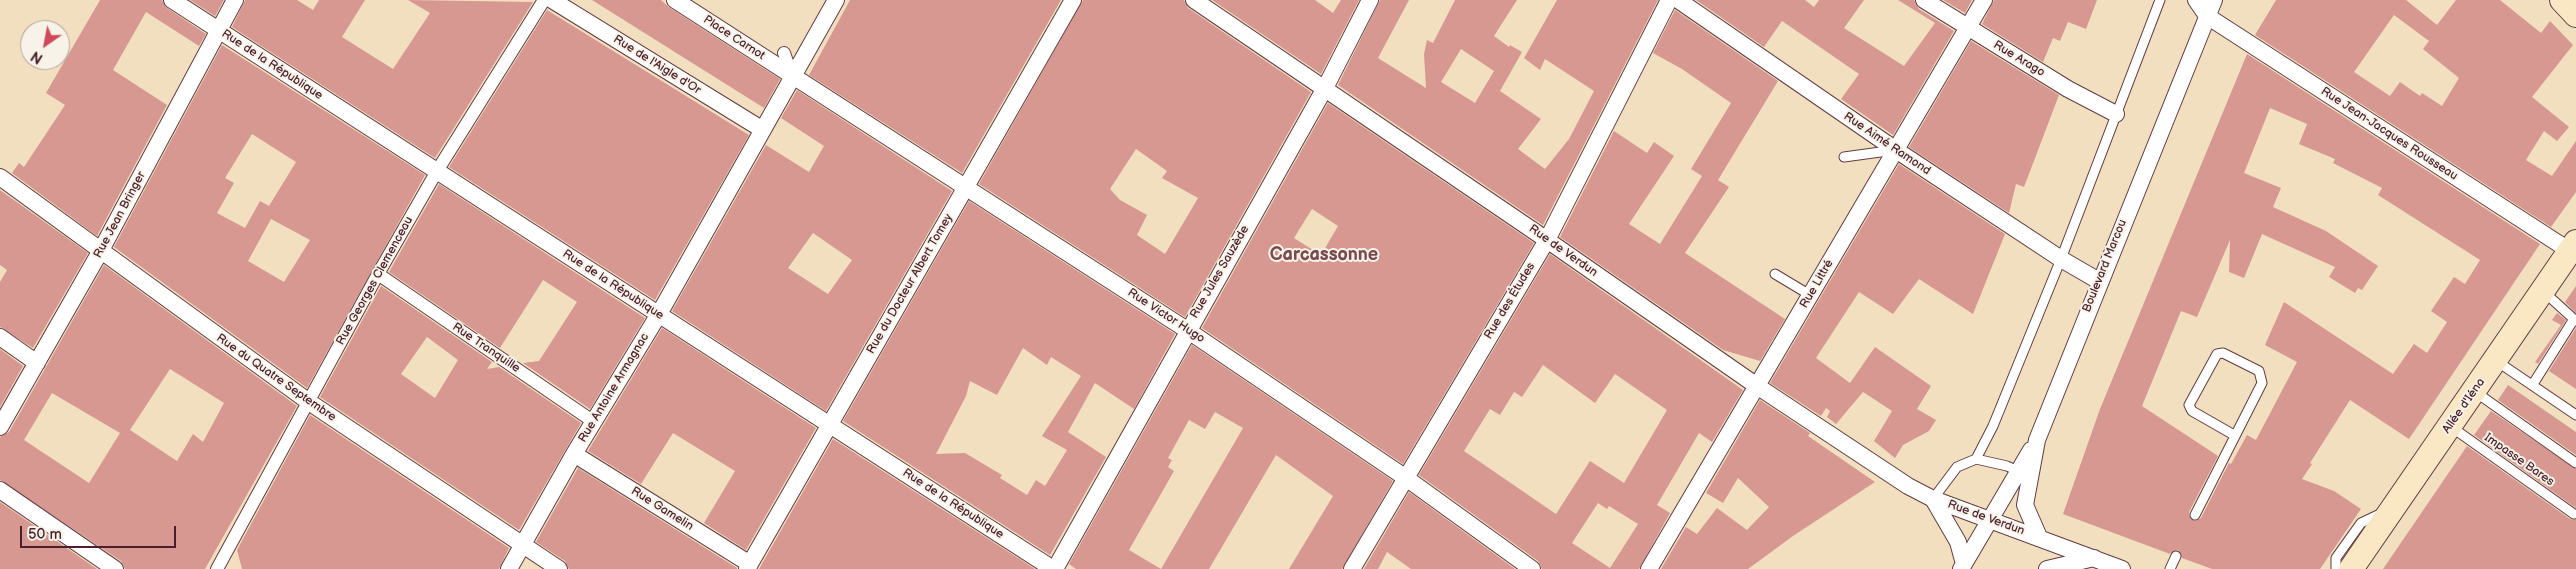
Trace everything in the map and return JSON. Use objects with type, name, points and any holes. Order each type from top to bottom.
[{"type":"main road","points":[[2562,0],[2576,15]]},
{"type":"main road","name":"Allée d'Iéna","points":[[2352,569],[2573,247]]},
{"type":"street","name":"Rue de la République","points":[[172,0],[1054,569]]},
{"type":"street","name":"Rue Jean Bringer","points":[[0,427],[100,252],[187,78],[219,30],[236,0]]},
{"type":"street","name":"Rue Georges Clemenceau","points":[[219,568],[378,274],[437,171],[544,0]]},
{"type":"street","name":"Rue de l'Aigle d'Or","points":[[552,0],[763,130]]},
{"type":"street","name":"Place Carnot","points":[[675,0],[792,76]]},
{"type":"street","points":[[792,76],[836,0]]},
{"type":"street","name":"Rue du Docteur Albert Tomey","points":[[749,566],[1073,0]]},
{"type":"street","name":"Rue de Verdun","points":[[1194,0],[1547,240],[1756,386],[1908,486],[1933,499],[2122,569]]},
{"type":"street","name":"Rue Jules Sauzède","points":[[1054,569],[1325,88],[1370,0]]},
{"type":"street","name":"Rue des Études","points":[[1352,569],[1547,240],[1669,0]]},
{"type":"street","name":"Rue Aimé Ramond","points":[[1678,0],[1896,150],[2061,259],[2099,281]]},
{"type":"street","name":"Rue Arago","points":[[1924,0],[2068,88],[2116,114]]},
{"type":"street","name":"Rue Littré","points":[[1649,569],[1984,0]]},
{"type":"street","points":[[2196,0],[2207,16]]},
{"type":"street","name":"Boulevard Marcou","points":[[2039,537],[2025,505],[2037,440],[2099,281],[2214,0]]},
{"type":"street","name":"Rue Jean-Jacques Rousseau","points":[[2207,16],[2573,247]]},
{"type":"street","name":"Place Carnot","points":[[784,53],[792,76]]},
{"type":"street","name":"Rue Antoine Armagnac","points":[[509,569],[574,454],[659,314],[792,76]]},
{"type":"street","name":"Rue Victor Hugo","points":[[792,76],[966,186],[1187,330],[1406,478],[1532,569]]},
{"type":"street","name":"Rue du Quatre Septembre","points":[[0,177],[100,252],[309,402],[559,569]]},
{"type":"street","name":"Rue Tranquille","points":[[378,274],[594,422]]},
{"type":"street","points":[[0,337],[37,364]]},
{"type":"street","points":[[1962,567],[2037,440]]},
{"type":"street","name":"Rue Gamelin","points":[[574,454],[749,566]]},
{"type":"street","points":[[0,490],[115,569]]},
{"type":"street","name":"Rue de Verdun","points":[[1933,499],[1958,542],[1962,567]]},
{"type":"street","points":[[2047,569],[2094,558]]},
{"type":"lane","points":[[1976,459],[1993,426],[2061,259],[2160,0]]},
{"type":"lane","points":[[1844,157],[1896,150]]},
{"type":"lane","points":[[1774,274],[1810,295]]},
{"type":"lane","points":[[2533,384],[2575,320],[2543,291]]},
{"type":"lane","points":[[2195,515],[2262,383],[2262,377],[2259,372],[2223,353],[2217,354],[2189,405],[2192,411],[2234,435]]},
{"type":"lane","points":[[2495,360],[2576,415]]},
{"type":"lane","points":[[2474,390],[2576,463]]},
{"type":"lane","name":"Impasse Bares","points":[[2450,426],[2574,514]]},
{"type":"lane","points":[[1933,499],[1957,467],[1976,459],[2007,466],[2018,471]]},
{"type":"lane","points":[[2336,569],[2336,558],[2361,523],[2394,507]]},
{"type":"lane","points":[[2170,569],[2176,556]]},
{"type":"building","points":[[100,0],[162,0],[167,8],[206,34],[199,46],[146,12],[113,70],[167,105],[97,236],[12,173],[19,163],[24,167],[65,105],[46,93],[59,70],[70,70],[70,52]]},
{"type":"building","points":[[190,0],[224,0],[215,16]]},
{"type":"building","points":[[245,0],[297,0],[313,10],[319,0],[365,0],[342,37],[393,69],[430,13],[408,0],[533,2],[435,158],[232,27]]},
{"type":"building","points":[[592,0],[661,0],[670,8],[780,79],[764,108]]},
{"type":"building","points":[[850,0],[1061,0],[962,173],[809,75]]},
{"type":"building","points":[[1083,0],[1184,0],[1188,8],[1311,92],[1185,317],[979,184]],"holes":[[[1136,149],[1167,171],[1162,178],[1198,198],[1165,254],[1137,235],[1147,215],[1120,200],[1110,189]]]},
{"type":"building","points":[[1212,0],[1315,0],[1333,13],[1341,0],[1359,0],[1321,74]]},
{"type":"building","points":[[1380,0],[1409,0],[1378,58],[1426,88],[1424,54],[1427,40],[1433,43],[1455,0],[1517,0],[1494,36],[1509,47],[1510,45],[1522,52],[1500,91],[1541,119],[1518,149],[1545,169],[1569,139],[1594,91],[1545,59],[1540,70],[1524,58],[1557,0],[1658,0],[1543,225],[1338,85]],"holes":[[[1461,49],[1494,71],[1475,103],[1441,82]]]},
{"type":"building","points":[[1696,0],[1805,0],[1814,7],[1819,0],[1864,0],[1844,28],[1904,66],[1935,23],[1898,0],[1914,0],[1919,9],[1954,31],[1893,135],[1841,99],[1859,74],[1782,21],[1764,47]]},
{"type":"building","points":[[1943,0],[1972,0],[1965,13]]},
{"type":"building","points":[[1994,0],[2097,0],[2086,29],[2068,22],[2060,41],[2053,38],[2043,62],[1982,24]]},
{"type":"building","points":[[2276,0],[2406,0],[2437,25],[2456,0],[2500,0],[2541,33],[2550,21],[2573,45],[2532,97],[2569,127],[2557,141],[2544,131],[2526,160],[2552,176],[2576,141],[2576,192],[2551,227],[2255,35]],"holes":[[[2394,15],[2429,41],[2423,49],[2459,78],[2442,106],[2422,93],[2420,96],[2400,82],[2390,96],[2354,72]]]},
{"type":"building","points":[[547,10],[749,135],[655,300],[449,167]]},
{"type":"building","points":[[1675,10],[1778,81],[1718,180],[1729,187],[1685,253],[1785,319],[1760,361],[1723,350],[1560,237],[1614,131],[1647,153],[1654,142],[1674,156],[1629,224],[1660,244],[1702,176],[1691,169],[1731,103],[1682,69],[1653,53]]},
{"type":"building","points":[[1971,41],[2059,95],[2024,187],[2016,184],[2009,213],[1909,147]]},
{"type":"building","points":[[222,45],[425,175],[307,388],[114,247]],"holes":[[[252,134],[296,162],[269,206],[260,201],[245,228],[217,213],[234,183],[225,178]],[[271,219],[310,240],[284,282],[248,261]]]},
{"type":"building","points":[[2247,54],[2540,244],[2409,439],[2350,400],[2302,479],[2334,491],[2361,509],[2320,569],[2212,569],[2182,558],[2178,550],[2170,554],[2063,514],[2100,409]],"holes":[[[2270,108],[2307,124],[2299,144],[2335,159],[2333,163],[2382,188],[2378,195],[2480,260],[2465,284],[2454,277],[2431,311],[2447,322],[2427,353],[2414,344],[2393,374],[2284,302],[2265,345],[2297,362],[2256,440],[2247,435],[2231,464],[2229,463],[2201,518],[2195,521],[2190,518],[2189,512],[2218,456],[2142,406],[2181,311],[2197,317],[2230,240],[2229,272],[2244,278],[2262,234],[2335,267],[2329,277],[2355,293],[2358,288],[2362,290],[2378,266],[2326,231],[2273,207],[2281,188],[2244,173]]]},
{"type":"building","points":[[797,90],[952,191],[826,411],[672,311],[766,145],[809,172],[824,146],[781,118]],"holes":[[[813,233],[852,260],[828,294],[788,268]]]},
{"type":"building","points":[[1328,103],[1534,243],[1403,464],[1202,328]],"holes":[[[1312,209],[1338,226],[1321,255],[1294,238]]]},
{"type":"building","points":[[1899,164],[2005,234],[1973,314],[1919,279],[1893,314],[1859,292],[1816,358],[1850,383],[1875,347],[1931,386],[1917,409],[1936,420],[1929,431],[1903,445],[1895,458],[1874,441],[1892,411],[1863,392],[1836,424],[1827,417],[1830,411],[1826,408],[1821,416],[1770,383]]},
{"type":"building","points":[[439,184],[645,318],[590,409],[523,363],[539,361],[577,302],[543,280],[500,348],[389,272]]},
{"type":"building","points":[[0,190],[88,253],[33,348],[0,327],[0,282],[7,270],[0,265]]},
{"type":"building","points":[[969,201],[1175,334],[1134,409],[1095,383],[1068,432],[1106,457],[1050,555],[843,421]],"holes":[[[1023,348],[1047,365],[1051,357],[1081,376],[1042,436],[1067,450],[1045,486],[1036,480],[1027,495],[1000,478],[1002,475],[965,453],[936,454],[966,396],[970,381],[997,395]]]},
{"type":"building","points":[[1550,254],[1743,390],[1712,442],[1699,433],[1657,505],[1670,513],[1639,569],[1542,569],[1538,561],[1419,475]],"holes":[[[1543,365],[1595,403],[1615,374],[1667,410],[1624,483],[1590,461],[1556,514],[1464,451],[1490,409],[1500,415],[1514,392],[1522,397]],[[1598,503],[1607,509],[1609,506],[1638,524],[1610,568],[1572,543]]]},
{"type":"building","points":[[104,265],[297,406],[205,569],[125,569],[121,561],[0,480],[0,437],[9,432]],"holes":[[[170,369],[224,403],[203,442],[193,434],[177,461],[130,430]],[[52,393],[120,433],[89,483],[24,440]]]},
{"type":"building","points":[[381,286],[492,362],[487,369],[499,367],[581,423],[519,530],[320,397]],"holes":[[[427,337],[458,360],[435,398],[401,374]]]},
{"type":"building","points":[[2576,286],[2576,313],[2565,302]]},
{"type":"building","points":[[2557,313],[2566,320],[2538,364],[2535,362],[2561,325],[2552,320]]},
{"type":"building","points":[[662,328],[816,428],[746,550],[704,523],[735,471],[673,433],[641,484],[588,451]]},
{"type":"building","points":[[2576,328],[2576,389],[2549,371]]},
{"type":"building","points":[[1192,345],[1393,481],[1342,569],[1289,569],[1333,496],[1276,455],[1209,569],[1076,569],[1069,564]],"holes":[[[1215,412],[1243,428],[1161,569],[1129,550],[1174,471],[1168,467],[1172,460],[1168,458],[1189,420],[1205,429]]]},
{"type":"building","points":[[0,349],[23,366],[0,407]]},
{"type":"building","points":[[2508,385],[2576,432],[2576,455],[2498,400]]},
{"type":"building","points":[[1760,400],[1810,433],[1808,436],[1875,482],[1793,536],[1748,569],[1661,569],[1686,527],[1697,534],[1717,508],[1747,530],[1769,507],[1738,478],[1723,503],[1706,493]]},
{"type":"building","points":[[2491,411],[2576,469],[2576,508],[2474,435]]},
{"type":"building","points":[[310,415],[509,548],[499,569],[242,569],[237,550]]},
{"type":"building","points":[[833,439],[1035,569],[759,569]]},
{"type":"building","points":[[2467,446],[2570,519],[2576,520],[2576,569],[2383,569]]},
{"type":"building","points":[[578,468],[737,569],[569,569],[565,561],[536,542]]},
{"type":"building","points":[[1409,492],[1515,569],[1411,569],[1387,552],[1378,569],[1364,569]]},
{"type":"building","points":[[0,502],[97,569],[0,569]]},
{"type":"district","name":"Carcassonne","points":[[1324,255]]}]
